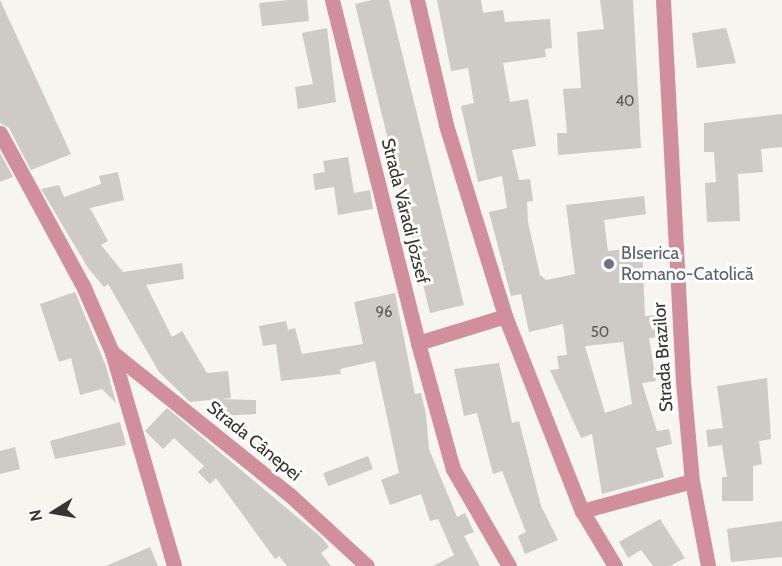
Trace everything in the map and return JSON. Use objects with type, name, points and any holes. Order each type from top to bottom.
[{"type":"street","name":"Strada Váradi József","points":[[332,0],[418,343],[453,469],[508,566]]},
{"type":"street","points":[[417,0],[446,125],[506,316],[582,511],[615,566]]},
{"type":"street","name":"Strada Brazilor","points":[[663,0],[692,481],[708,566]]},
{"type":"street","name":"Strada Cânepei","points":[[0,133],[84,288],[112,352],[174,566]]},
{"type":"street","points":[[418,343],[506,316]]},
{"type":"street","name":"Strada Cânepei","points":[[112,352],[291,495],[367,566]]},
{"type":"street","points":[[582,511],[692,481]]},
{"type":"building","points":[[0,0],[71,154],[31,170],[9,128],[0,123]]},
{"type":"building","points":[[307,0],[309,21],[262,26],[259,3]]},
{"type":"building","points":[[372,0],[389,0],[464,305],[430,313],[355,4]]},
{"type":"building","points":[[437,0],[481,0],[483,13],[503,10],[505,22],[550,19],[552,48],[545,49],[546,57],[503,63],[510,102],[528,99],[536,146],[512,150],[519,180],[530,179],[533,201],[527,202],[528,222],[540,275],[546,280],[575,274],[566,205],[644,196],[646,214],[604,220],[608,251],[642,247],[645,316],[656,315],[659,337],[649,338],[656,381],[642,383],[657,431],[669,429],[672,444],[656,448],[664,477],[602,494],[592,434],[581,438],[550,370],[559,369],[557,356],[567,355],[563,324],[529,332],[521,294],[511,296],[489,212],[507,208],[502,176],[478,182],[461,106],[474,103],[468,68],[451,71]],"holes":[[[623,342],[632,404],[605,413],[585,346]]]},
{"type":"building","points":[[600,0],[633,0],[641,148],[558,155],[557,133],[567,133],[563,89],[581,88],[577,32],[604,29]]},
{"type":"building","points":[[327,28],[336,102],[298,109],[295,87],[313,84],[302,33]]},
{"type":"building","points":[[726,28],[736,63],[697,68],[692,33]]},
{"type":"building","points":[[782,114],[782,147],[761,149],[763,172],[738,174],[740,221],[707,222],[705,183],[716,182],[714,152],[704,152],[704,123]]},
{"type":"building","points":[[0,153],[13,177],[0,182]]},
{"type":"building","points":[[348,157],[354,193],[370,190],[373,209],[338,215],[334,187],[315,190],[313,174],[325,172],[323,161]]},
{"type":"building","points":[[118,172],[124,200],[90,208],[108,241],[101,245],[123,272],[182,263],[184,279],[146,285],[172,337],[182,331],[207,373],[228,371],[231,398],[190,402],[159,372],[108,284],[104,287],[88,268],[41,189],[59,185],[64,197],[101,184],[99,176]]},
{"type":"building","points":[[75,292],[106,366],[116,403],[102,389],[80,395],[71,358],[59,362],[40,304]]},
{"type":"building","points":[[395,293],[415,394],[421,393],[426,414],[429,449],[457,517],[465,513],[474,532],[464,536],[480,566],[433,566],[454,555],[438,519],[430,521],[421,494],[390,505],[381,480],[399,473],[375,361],[340,369],[341,374],[281,381],[276,344],[263,346],[259,326],[286,321],[288,330],[295,328],[302,354],[363,344],[354,302]]},
{"type":"building","points":[[499,363],[512,423],[519,421],[541,506],[558,540],[525,554],[518,536],[526,532],[502,471],[493,474],[477,413],[464,416],[454,369]]},
{"type":"building","points":[[767,378],[771,439],[759,441],[762,464],[753,466],[753,501],[722,501],[722,477],[727,477],[722,445],[708,447],[706,430],[723,428],[717,386]]},
{"type":"building","points":[[218,399],[256,400],[256,414],[219,416]]},
{"type":"building","points":[[167,408],[321,537],[329,547],[321,553],[331,566],[287,566],[279,556],[275,559],[216,478],[210,484],[198,472],[204,466],[174,438],[163,449],[145,431]]},
{"type":"building","points":[[120,422],[126,445],[55,459],[50,441]]},
{"type":"building","points":[[15,447],[20,469],[0,474],[0,451]]},
{"type":"building","points":[[368,456],[373,469],[328,486],[323,473]]},
{"type":"building","points":[[660,519],[685,558],[670,566],[653,566],[641,550],[628,558],[619,542]]},
{"type":"building","points":[[782,521],[782,557],[731,562],[727,529]]},
{"type":"building","points":[[150,547],[158,566],[106,566]]},
{"type":"place","name":"BIserica Romano-Catolică","points":[[609,264]]}]
